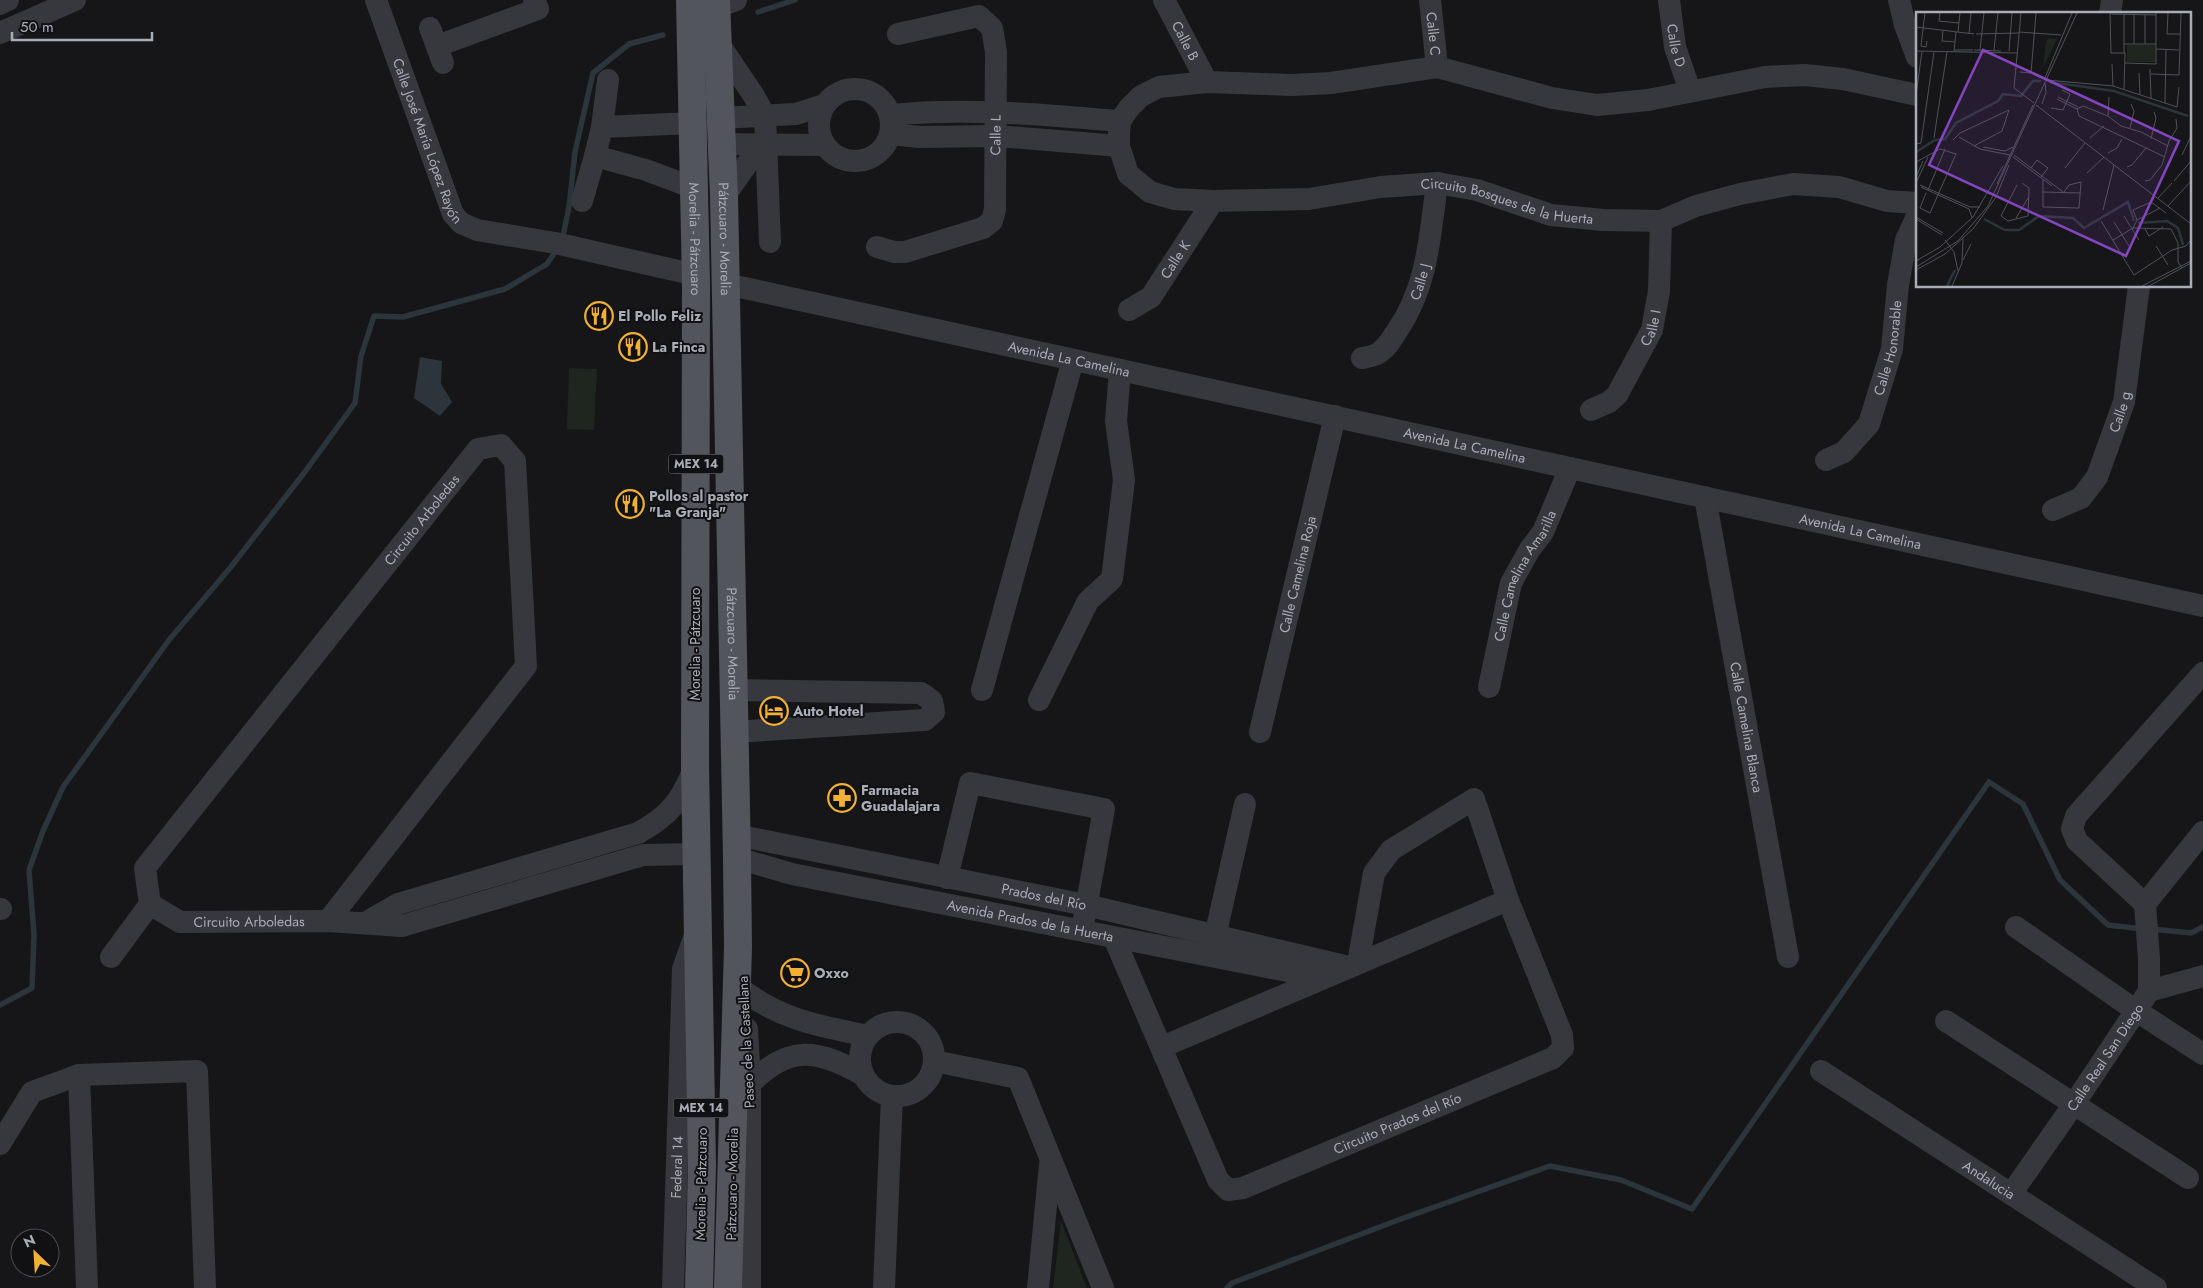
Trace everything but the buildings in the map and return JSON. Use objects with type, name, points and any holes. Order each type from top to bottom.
[{"type":"main road","name":"Morelia - Pátzcuaro","points":[[699,1288],[702,1166],[695,765],[696,275],[693,123],[714,2]]},
{"type":"main road","name":"Pátzcuaro - Morelia","points":[[714,2],[724,197],[737,846],[738,946],[728,1288]]},
{"type":"street","points":[[0,4],[8,0]]},
{"type":"street","points":[[0,33],[75,0]]},
{"type":"street","name":"Calle José María López Rayón","points":[[376,0],[453,214],[461,223],[476,230],[554,243],[696,275]]},
{"type":"street","points":[[437,46],[538,9],[534,0]]},
{"type":"street","name":"Calle B","points":[[1164,0],[1207,82]]},
{"type":"street","name":"Calle C","points":[[1430,0],[1437,67]]},
{"type":"street","name":"Calle D","points":[[1669,0],[1675,47],[1690,91]]},
{"type":"street","points":[[1899,0],[1905,25],[1916,54]]},
{"type":"street","name":"Calle L","points":[[877,247],[894,252],[905,252],[983,228],[992,221],[995,209],[997,136],[995,44],[992,28],[980,16],[898,34]]},
{"type":"street","points":[[717,42],[754,96],[765,116],[764,144],[770,242]]},
{"type":"street","points":[[891,124],[917,112],[995,111],[1120,121],[1140,96],[1160,87],[1207,82],[1293,85],[1331,83],[1437,67],[1552,98],[1598,105],[1648,100],[1765,77],[1805,75],[1843,79],[1916,95]]},
{"type":"street","points":[[582,201],[602,127],[608,80]]},
{"type":"street","points":[[854,88],[866,90],[877,95],[886,104],[891,124],[886,145],[878,154],[861,160],[843,160],[833,154],[824,145],[818,125],[824,105],[832,96],[842,90],[854,88]]},
{"type":"street","points":[[722,131],[765,116],[796,114],[824,105]]},
{"type":"street","name":"Circuito Bosques de la Huerta","points":[[1120,121],[1119,146],[1128,174],[1150,192],[1174,199],[1310,199],[1381,187],[1437,183],[1477,190],[1551,215],[1603,220],[1661,221],[1696,206],[1740,194],[1793,184],[1839,187],[1887,201],[1916,203]]},
{"type":"street","points":[[602,127],[693,123]]},
{"type":"street","points":[[891,124],[919,137],[997,136],[1119,146]]},
{"type":"street","points":[[722,131],[764,144],[824,145]]},
{"type":"street","points":[[724,197],[764,144]]},
{"type":"street","points":[[595,156],[646,170],[694,188]]},
{"type":"street","name":"Calle J","points":[[1362,358],[1377,354],[1388,345],[1407,317],[1419,288],[1426,264],[1437,183]]},
{"type":"street","name":"Calle K","points":[[1129,310],[1151,297],[1213,200]]},
{"type":"street","name":"Calle Honorable","points":[[1826,460],[1844,452],[1869,424],[1892,349],[1898,285],[1906,240],[1916,218]]},
{"type":"street","name":"Calle I","points":[[1591,410],[1609,402],[1617,395],[1652,330],[1659,292],[1661,221]]},
{"type":"street","name":"Avenida La Camelina","points":[[726,284],[2203,606]]},
{"type":"street","name":"Calle g","points":[[2053,510],[2081,498],[2097,477],[2124,402],[2139,288]]},
{"type":"street","points":[[982,690],[1073,360]]},
{"type":"street","points":[[1039,700],[1088,601],[1112,579],[1124,480],[1116,421],[1120,370]]},
{"type":"street","name":"Calle Camelina Roja","points":[[1260,732],[1334,416]]},
{"type":"street","name":"Circuito Arboledas","points":[[328,921],[526,666],[515,461],[501,445],[478,448],[145,868],[150,904],[180,922],[328,921],[402,926],[643,856],[697,854]]},
{"type":"street","name":"Calle Camelina Amarilla","points":[[1489,687],[1511,583],[1530,549],[1543,532],[1570,468]]},
{"type":"street","name":"Calle Camelina Blanca","points":[[1705,497],[1788,957]]},
{"type":"street","points":[[2203,673],[2076,816],[2072,829],[2077,842],[2145,911],[2203,832]]},
{"type":"street","points":[[733,690],[921,694],[932,701],[934,712],[926,720],[734,732]]},
{"type":"street","points":[[365,923],[398,904],[638,833],[663,817],[674,807],[686,788],[695,765]]},
{"type":"street","points":[[947,878],[970,783],[1104,810],[1082,930]]},
{"type":"street","name":"Circuito Prados del Río","points":[[1114,938],[1218,1180],[1228,1190],[1243,1188],[1553,1058],[1563,1048],[1562,1035],[1508,900],[1474,799],[1391,850],[1374,873],[1354,965]]},
{"type":"street","points":[[1213,945],[1245,804]]},
{"type":"street","points":[[613,840],[619,863]]},
{"type":"street","name":"Prados del Río","points":[[737,846],[947,878],[1086,905],[1213,945],[1354,965]]},
{"type":"street","name":"Avenida Prados de la Huerta","points":[[737,846],[792,874],[1082,930],[1114,938],[1213,945],[1323,978]]},
{"type":"street","points":[[1162,1047],[1508,900]]},
{"type":"street","points":[[111,957],[150,904]]},
{"type":"street","name":"Calle Real San Diego","points":[[2011,1194],[2074,1104],[2149,991],[2149,959],[2145,911]]},
{"type":"street","name":"Federal 14","points":[[673,1288],[683,969],[698,927]]},
{"type":"street","points":[[2016,928],[2135,1010],[2203,1054]]},
{"type":"street","name":"Paseo de la Castellana","points":[[738,946],[745,992],[750,1084],[750,1288]]},
{"type":"street","points":[[2149,991],[2203,976]]},
{"type":"street","points":[[745,992],[762,1004],[786,1016],[868,1036]]},
{"type":"street","points":[[1946,1021],[2188,1178]]},
{"type":"street","points":[[899,1022],[910,1024],[920,1030],[928,1039],[933,1049],[934,1061],[931,1073],[920,1087],[904,1095],[892,1096],[880,1092],[870,1085],[863,1075],[860,1062],[862,1048],[868,1036],[876,1029],[887,1024],[899,1022]]},
{"type":"street","points":[[750,1084],[770,1066],[782,1059],[802,1055],[817,1054],[863,1075]]},
{"type":"street","points":[[934,1061],[1018,1078],[1050,1162],[1103,1288]]},
{"type":"street","points":[[0,1144],[32,1092],[79,1075],[197,1071],[205,1288]]},
{"type":"street","name":"Andalucia","points":[[1821,1071],[2156,1288]]},
{"type":"street","points":[[79,1075],[87,1288]]},
{"type":"street","points":[[884,1288],[892,1096]]},
{"type":"street","points":[[1038,1288],[1050,1162]]},
{"type":"shaded area","points":[[420,357],[442,361],[441,384],[452,402],[440,416],[414,398]]},
{"type":"shaded area","points":[[569,368],[597,369],[594,430],[567,429]]},
{"type":"shaded area","points":[[1061,1221],[1087,1288],[1053,1288]]},
{"type":"waterway","points":[[758,12],[795,0]]},
{"type":"waterway","points":[[562,241],[569,207],[575,152],[593,73],[629,44],[663,35]]},
{"type":"waterway","points":[[0,1005],[32,988],[34,935],[29,870],[43,831],[63,787],[169,640],[230,568],[304,473],[355,403],[361,356],[374,316],[403,317],[505,289],[547,264],[557,249]]},
{"type":"waterway","points":[[1227,1288],[1232,1283],[1401,1219],[1550,1166],[1621,1180],[1692,1209],[1989,782],[2023,804],[2060,880],[2108,925],[2143,929]]},
{"type":"waterway","points":[[2152,929],[2191,933],[2203,927]]},
{"type":"place","name":"El Pollo Feliz","points":[[599,316]]},
{"type":"place","name":"La Finca","points":[[633,347]]},
{"type":"place","name":"Pollos al pastor \"La Granja\"","points":[[630,504]]},
{"type":"place","name":"Auto Hotel","points":[[774,711]]},
{"type":"place","name":"Farmacia Guadalajara","points":[[842,798]]},
{"type":"place","name":"Oxxo","points":[[795,973]]}]
